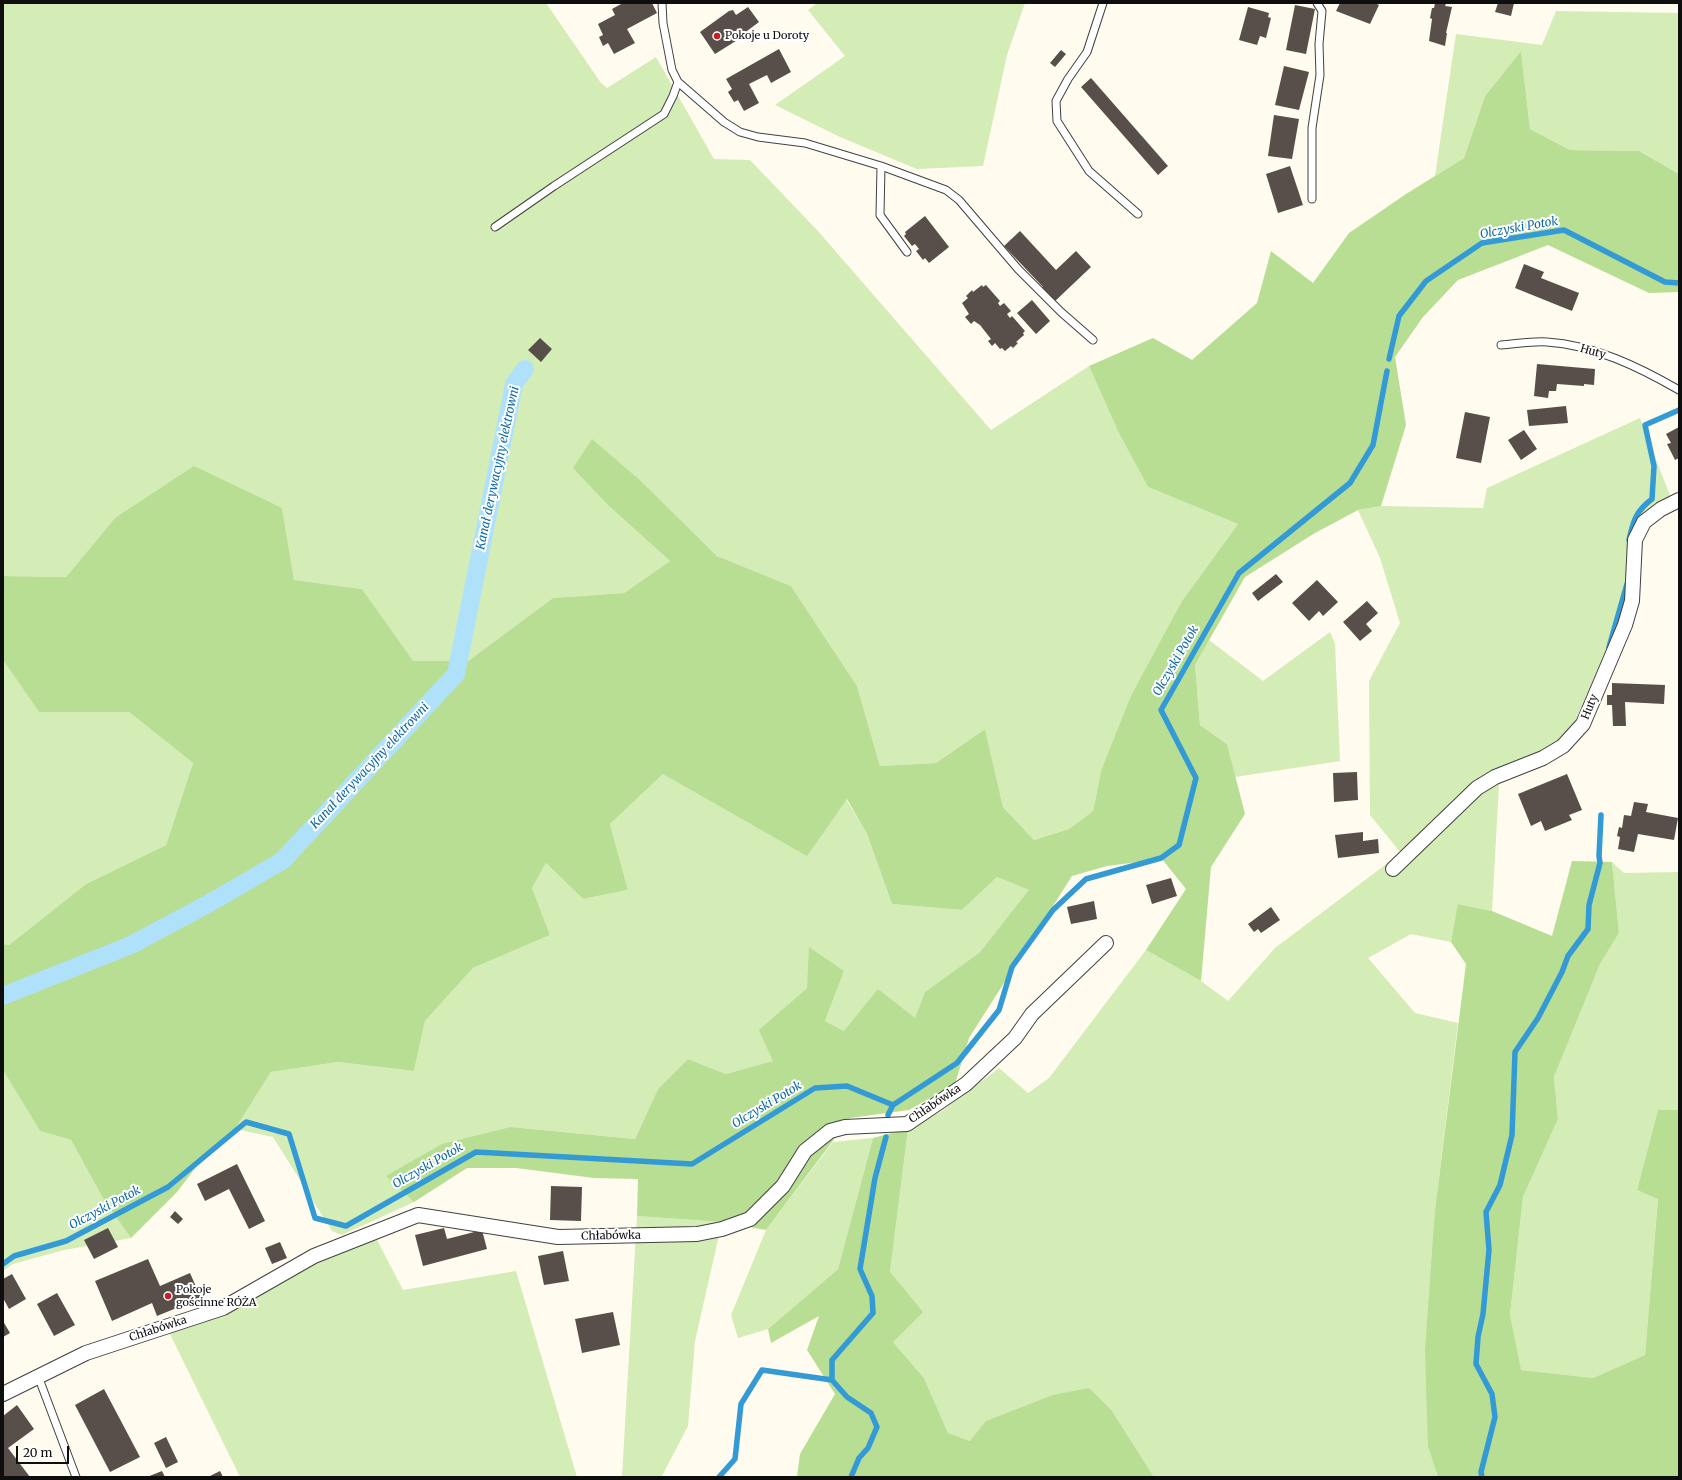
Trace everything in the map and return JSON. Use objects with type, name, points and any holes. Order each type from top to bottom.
[{"type":"street","name":"Huty","points":[[1393,869],[1477,788],[1495,777],[1543,758],[1563,746],[1583,724],[1598,685],[1625,625],[1632,600],[1635,540],[1644,522],[1661,509],[1679,500]]},
{"type":"street","name":"Chłabówka","points":[[3,1394],[86,1353],[223,1308],[314,1256],[418,1215],[558,1237],[697,1234],[722,1229],[750,1219],[783,1186],[805,1151],[830,1131],[845,1127],[907,1124],[966,1084],[1015,1038],[1032,1014],[1106,943]]},
{"type":"lane","points":[[662,3],[663,23],[672,70],[678,82],[724,122],[740,132],[758,137],[805,143],[881,166],[946,190],[959,200],[1018,269],[1061,312],[1093,340]]},
{"type":"lane","points":[[1103,3],[1087,52],[1068,79],[1056,101],[1057,121],[1089,171],[1138,214]]},
{"type":"lane","points":[[1312,198],[1312,128],[1320,75],[1319,44],[1322,11],[1317,3]]},
{"type":"lane","points":[[495,227],[554,186],[664,114],[678,82]]},
{"type":"lane","points":[[881,166],[880,215],[907,252]]},
{"type":"lane","name":"Huty","points":[[1501,345],[1546,342],[1588,350],[1625,362],[1679,390]]},
{"type":"lane","points":[[38,1376],[76,1477]]},
{"type":"green space","points":[[3,3],[546,3],[601,83],[607,88],[656,57],[714,159],[750,160],[817,230],[991,430],[1089,366],[1116,426],[1148,487],[1238,524],[1182,601],[1101,771],[1093,811],[1069,829],[1034,840],[1003,807],[985,729],[936,763],[880,766],[857,686],[791,586],[717,556],[642,482],[610,507],[670,561],[624,593],[553,598],[468,661],[412,661],[362,589],[294,580],[282,508],[115,518],[66,577],[3,576]]},
{"type":"green space","points":[[817,3],[1025,3],[1007,55],[983,166],[917,169],[840,137],[775,105],[845,56],[808,10]]},
{"type":"green space","points":[[1556,11],[1679,13],[1679,174],[1639,151],[1570,150],[1530,129],[1521,51],[1485,96],[1464,158],[1435,176],[1456,34],[1542,45]]},
{"type":"green space","points":[[1521,51],[1530,129],[1570,150],[1639,151],[1679,174],[1679,292],[1649,293],[1548,245],[1458,280],[1423,317],[1395,357],[1406,425],[1381,506],[1358,510],[1315,533],[1245,577],[1195,665],[1200,725],[1227,744],[1245,814],[1211,867],[1201,981],[1146,950],[1186,889],[1162,859],[1107,866],[1072,876],[969,1038],[955,1084],[909,1110],[850,1118],[766,1230],[722,1222],[637,1216],[638,1179],[594,1178],[516,1168],[467,1168],[414,1202],[386,1176],[442,1144],[511,1127],[635,1139],[658,1089],[688,1059],[726,1074],[773,1061],[759,1030],[807,988],[809,947],[844,971],[825,1021],[844,1031],[878,989],[915,1018],[925,992],[980,952],[1029,890],[997,877],[962,910],[892,904],[867,834],[847,799],[807,856],[663,774],[610,824],[628,890],[583,899],[546,863],[532,888],[550,935],[473,968],[425,1021],[414,1071],[338,1062],[271,1072],[235,1129],[206,1154],[177,1192],[131,1238],[105,1202],[71,1140],[40,1131],[3,1070],[3,944],[9,945],[86,884],[166,845],[193,763],[129,712],[39,712],[3,660],[3,576],[66,577],[115,518],[194,466],[282,508],[294,580],[362,589],[413,661],[468,661],[553,598],[624,593],[670,561],[610,507],[573,468],[592,439],[642,482],[717,556],[791,586],[857,686],[880,766],[936,763],[985,729],[1003,807],[1034,840],[1069,829],[1093,811],[1101,771],[1131,696],[1182,601],[1238,524],[1148,487],[1118,431],[1089,366],[1153,338],[1192,360],[1257,303],[1271,251],[1313,283],[1349,233],[1406,194],[1464,158],[1485,96]]},
{"type":"green space","points":[[1640,418],[1671,498],[1641,522],[1627,602],[1571,731],[1499,784],[1492,911],[1459,904],[1451,942],[1411,934],[1368,958],[1415,1013],[1458,1023],[1435,1210],[1428,1447],[1438,1477],[1154,1477],[1112,1411],[970,1441],[948,1433],[924,1378],[893,1342],[890,1272],[908,1129],[942,1111],[999,1068],[1028,1093],[1049,1078],[1146,950],[1201,981],[1228,1001],[1275,948],[1401,853],[1370,815],[1369,681],[1400,623],[1380,558],[1358,510],[1381,506],[1483,508],[1487,488]],"holes":[[[1481,782],[1478,797],[1408,861]]]},
{"type":"green space","points":[[1330,632],[1335,644],[1340,761],[1235,777],[1227,744],[1200,725],[1195,665],[1209,640],[1263,681]]},
{"type":"green space","points":[[3,660],[39,712],[129,712],[193,763],[166,845],[86,884],[9,945],[3,944]]},
{"type":"green space","points":[[664,773],[713,801],[846,799],[867,834],[892,904],[962,910],[997,877],[1030,890],[980,952],[925,992],[915,1019],[844,1031],[825,1021],[844,971],[807,988],[760,1030],[774,1061],[726,1074],[688,1059],[658,1089],[635,1139],[511,1127],[387,1176],[414,1202],[342,1235],[332,1231],[273,1137],[235,1129],[271,1072],[338,1062],[414,1071],[425,1021],[473,968],[550,935],[532,888],[546,863],[583,899],[628,890],[610,824]]},
{"type":"green space","points":[[1572,861],[1612,862],[1619,933],[1600,964],[1554,1077],[1558,1119],[1523,1197],[1510,1315],[1521,1370],[1593,1378],[1645,1355],[1658,1199],[1637,1190],[1658,1110],[1679,1110],[1679,1477],[1438,1477],[1428,1447],[1425,1350],[1435,1210],[1466,964],[1451,942],[1458,904],[1492,911],[1552,936]]},
{"type":"green space","points":[[1612,862],[1624,873],[1679,872],[1679,1110],[1658,1110],[1637,1190],[1658,1198],[1645,1355],[1593,1378],[1520,1370],[1510,1315],[1523,1197],[1558,1119],[1554,1077],[1600,964],[1619,933]]},
{"type":"green space","points":[[3,1070],[40,1131],[71,1140],[105,1202],[131,1238],[64,1250],[13,1264],[3,1271]]},
{"type":"green space","points":[[908,1129],[890,1272],[923,1312],[893,1342],[924,1378],[948,1433],[970,1441],[986,1421],[1053,1395],[1089,1388],[1112,1411],[1154,1477],[797,1477],[800,1454],[835,1394],[807,1350],[819,1316],[771,1343],[768,1329],[838,1269],[873,1138]]},
{"type":"green space","points":[[873,1138],[838,1269],[768,1329],[738,1338],[731,1315],[766,1230],[833,1142]]},
{"type":"green space","points":[[637,1216],[722,1222],[695,1341],[688,1426],[662,1476],[622,1477]]},
{"type":"green space","points":[[376,1238],[403,1290],[516,1271],[577,1477],[240,1477],[169,1332],[310,1261]]},
{"type":"building","points":[[623,3],[652,3],[657,13],[627,29],[635,43],[614,54],[608,43],[603,46],[599,37],[603,35],[598,24],[615,15],[612,9]]},
{"type":"building","points":[[1340,3],[1375,3],[1379,5],[1370,24],[1336,11]]},
{"type":"building","points":[[1435,3],[1446,4],[1445,6],[1452,7],[1446,33],[1445,46],[1429,41],[1432,19],[1430,18],[1432,8],[1434,8]]},
{"type":"building","points":[[1498,3],[1514,3],[1511,16],[1495,12]]},
{"type":"building","points":[[1295,5],[1315,9],[1306,54],[1286,50]]},
{"type":"building","points":[[748,7],[759,22],[747,31],[747,34],[715,54],[700,32],[729,11],[733,10],[736,15]]},
{"type":"building","points":[[1248,7],[1269,13],[1268,17],[1271,18],[1266,38],[1260,36],[1257,45],[1239,40]]},
{"type":"building","points":[[779,49],[791,72],[771,83],[767,75],[749,84],[759,103],[744,111],[738,100],[734,102],[728,92],[732,89],[726,79]]},
{"type":"building","points":[[1061,50],[1066,54],[1055,67],[1050,63]]},
{"type":"building","points":[[1284,66],[1309,72],[1299,110],[1275,105]]},
{"type":"building","points":[[1091,78],[1168,166],[1158,175],[1081,87]]},
{"type":"building","points":[[1274,115],[1299,119],[1292,159],[1268,156]]},
{"type":"building","points":[[1290,166],[1303,205],[1278,213],[1266,174]]},
{"type":"building","points":[[925,216],[949,247],[929,263],[925,258],[923,260],[916,251],[919,249],[915,244],[912,246],[904,236],[906,234],[905,232]]},
{"type":"building","points":[[1020,231],[1056,270],[1076,251],[1091,267],[1053,303],[1041,289],[1043,287],[1004,246]]},
{"type":"building","points":[[1524,264],[1544,272],[1541,278],[1579,293],[1572,311],[1515,288]]},
{"type":"building","points":[[982,285],[983,287],[986,285],[1000,301],[998,303],[1000,306],[1004,303],[1011,311],[1007,314],[1010,318],[1012,316],[1025,331],[1023,333],[1024,335],[1016,342],[1018,343],[1013,348],[1011,346],[1005,351],[1002,348],[1000,349],[995,343],[992,346],[988,341],[991,339],[980,325],[974,321],[971,324],[965,317],[969,314],[962,303],[968,298],[966,296],[972,290],[973,292]]},
{"type":"building","points":[[1032,300],[1050,321],[1036,334],[1017,313]]},
{"type":"building","points":[[540,338],[552,349],[541,362],[528,350]]},
{"type":"building","points":[[1537,364],[1595,369],[1594,385],[1584,384],[1584,386],[1557,384],[1556,391],[1549,391],[1548,398],[1534,396]]},
{"type":"building","points":[[1566,406],[1568,423],[1529,426],[1527,410]]},
{"type":"building","points":[[1465,412],[1490,417],[1481,463],[1456,458]]},
{"type":"building","points":[[1679,427],[1679,458],[1675,460],[1667,444],[1671,443],[1666,434]]},
{"type":"building","points":[[1524,430],[1537,449],[1521,460],[1508,440]]},
{"type":"building","points":[[1276,574],[1283,582],[1258,601],[1252,593]]},
{"type":"building","points":[[1317,580],[1338,602],[1323,616],[1319,611],[1309,621],[1292,603]]},
{"type":"building","points":[[1367,601],[1378,613],[1366,624],[1372,631],[1360,641],[1343,622]]},
{"type":"building","points":[[1612,683],[1665,685],[1664,704],[1625,702],[1626,726],[1613,726],[1612,705],[1607,705],[1607,695],[1612,695]]},
{"type":"building","points":[[1357,772],[1358,800],[1334,802],[1333,773]]},
{"type":"building","points":[[1567,774],[1582,810],[1569,815],[1572,820],[1545,831],[1541,821],[1531,826],[1518,794]]},
{"type":"building","points":[[1634,802],[1648,804],[1646,812],[1678,818],[1674,840],[1638,834],[1634,852],[1618,849],[1620,837],[1617,836],[1619,827],[1622,828],[1624,815],[1631,816]]},
{"type":"building","points":[[1363,832],[1363,841],[1378,839],[1379,853],[1338,858],[1335,835]]},
{"type":"building","points":[[1171,878],[1177,896],[1152,904],[1146,885]]},
{"type":"building","points":[[1094,901],[1097,919],[1071,924],[1067,907]]},
{"type":"building","points":[[1271,907],[1280,920],[1261,933],[1258,929],[1254,932],[1248,924]]},
{"type":"building","points":[[237,1164],[265,1221],[249,1229],[229,1189],[205,1201],[197,1184]]},
{"type":"building","points":[[551,1186],[582,1187],[581,1221],[550,1220]]},
{"type":"building","points":[[175,1211],[183,1219],[178,1224],[170,1217]]},
{"type":"building","points":[[108,1228],[118,1247],[94,1259],[84,1240]]},
{"type":"building","points":[[444,1228],[447,1239],[482,1230],[487,1249],[423,1266],[415,1235]]},
{"type":"building","points":[[280,1242],[287,1258],[272,1264],[265,1248]]},
{"type":"building","points":[[563,1251],[569,1281],[544,1285],[538,1256]]},
{"type":"building","points":[[148,1259],[160,1286],[190,1273],[201,1298],[157,1316],[152,1303],[112,1321],[95,1281]]},
{"type":"building","points":[[12,1274],[26,1299],[9,1309],[3,1298],[3,1279]]},
{"type":"building","points":[[57,1293],[75,1325],[54,1336],[37,1304]]},
{"type":"building","points":[[613,1312],[620,1345],[582,1353],[575,1319]]},
{"type":"building","points":[[3,1321],[10,1333],[3,1337]]},
{"type":"building","points":[[104,1389],[140,1457],[110,1472],[75,1405]]},
{"type":"building","points":[[17,1405],[34,1429],[8,1448],[30,1477],[4,1477],[3,1416]]},
{"type":"building","points":[[166,1437],[178,1462],[166,1468],[154,1443]]},
{"type":"building","points":[[162,1471],[165,1477],[147,1477]]},
{"type":"building","points":[[220,1471],[223,1477],[208,1477]]},
{"type":"waterway","name":"Olczyski Potok","points":[[1389,359],[1399,316],[1426,281],[1482,243],[1564,230],[1665,282],[1679,283]]},
{"type":"waterway","name":"Kanał derywacyjny elektrowni","points":[[3,996],[131,945],[206,905],[282,861],[456,674],[514,384],[525,369]]},
{"type":"waterway","name":"Olczyski Potok","points":[[3,1264],[14,1256],[66,1241],[168,1187],[246,1122],[289,1134],[315,1218],[346,1226],[476,1152],[692,1164],[815,1088],[847,1086],[893,1105],[957,1063],[999,1010],[1012,967],[1053,910],[1086,879],[1161,858],[1179,845],[1196,778],[1161,710],[1239,573],[1350,483],[1373,445],[1387,371]]},
{"type":"waterway","points":[[1629,540],[1636,517],[1642,508],[1652,499],[1654,466],[1645,425],[1679,410]]},
{"type":"waterway","points":[[1609,647],[1627,584]]},
{"type":"waterway","points":[[1482,1477],[1481,1472],[1495,1417],[1492,1394],[1476,1364],[1478,1337],[1483,1314],[1489,1250],[1486,1212],[1500,1185],[1512,1135],[1515,1052],[1538,1018],[1562,972],[1568,956],[1588,929],[1589,905],[1600,863],[1601,815]]},
{"type":"waterway","points":[[888,1115],[893,1105]]},
{"type":"waterway","points":[[851,1477],[859,1458],[868,1448],[877,1427],[871,1413],[847,1397],[832,1380],[832,1360],[873,1313],[872,1296],[860,1269],[875,1178],[886,1137]]},
{"type":"waterway","points":[[719,1477],[735,1459],[741,1404],[762,1370],[832,1380]]},
{"type":"place","name":"Pokoje u Doroty","points":[[717,36]]},
{"type":"place","name":"Pokoje gościnne RÓŻA","points":[[168,1296]]}]
